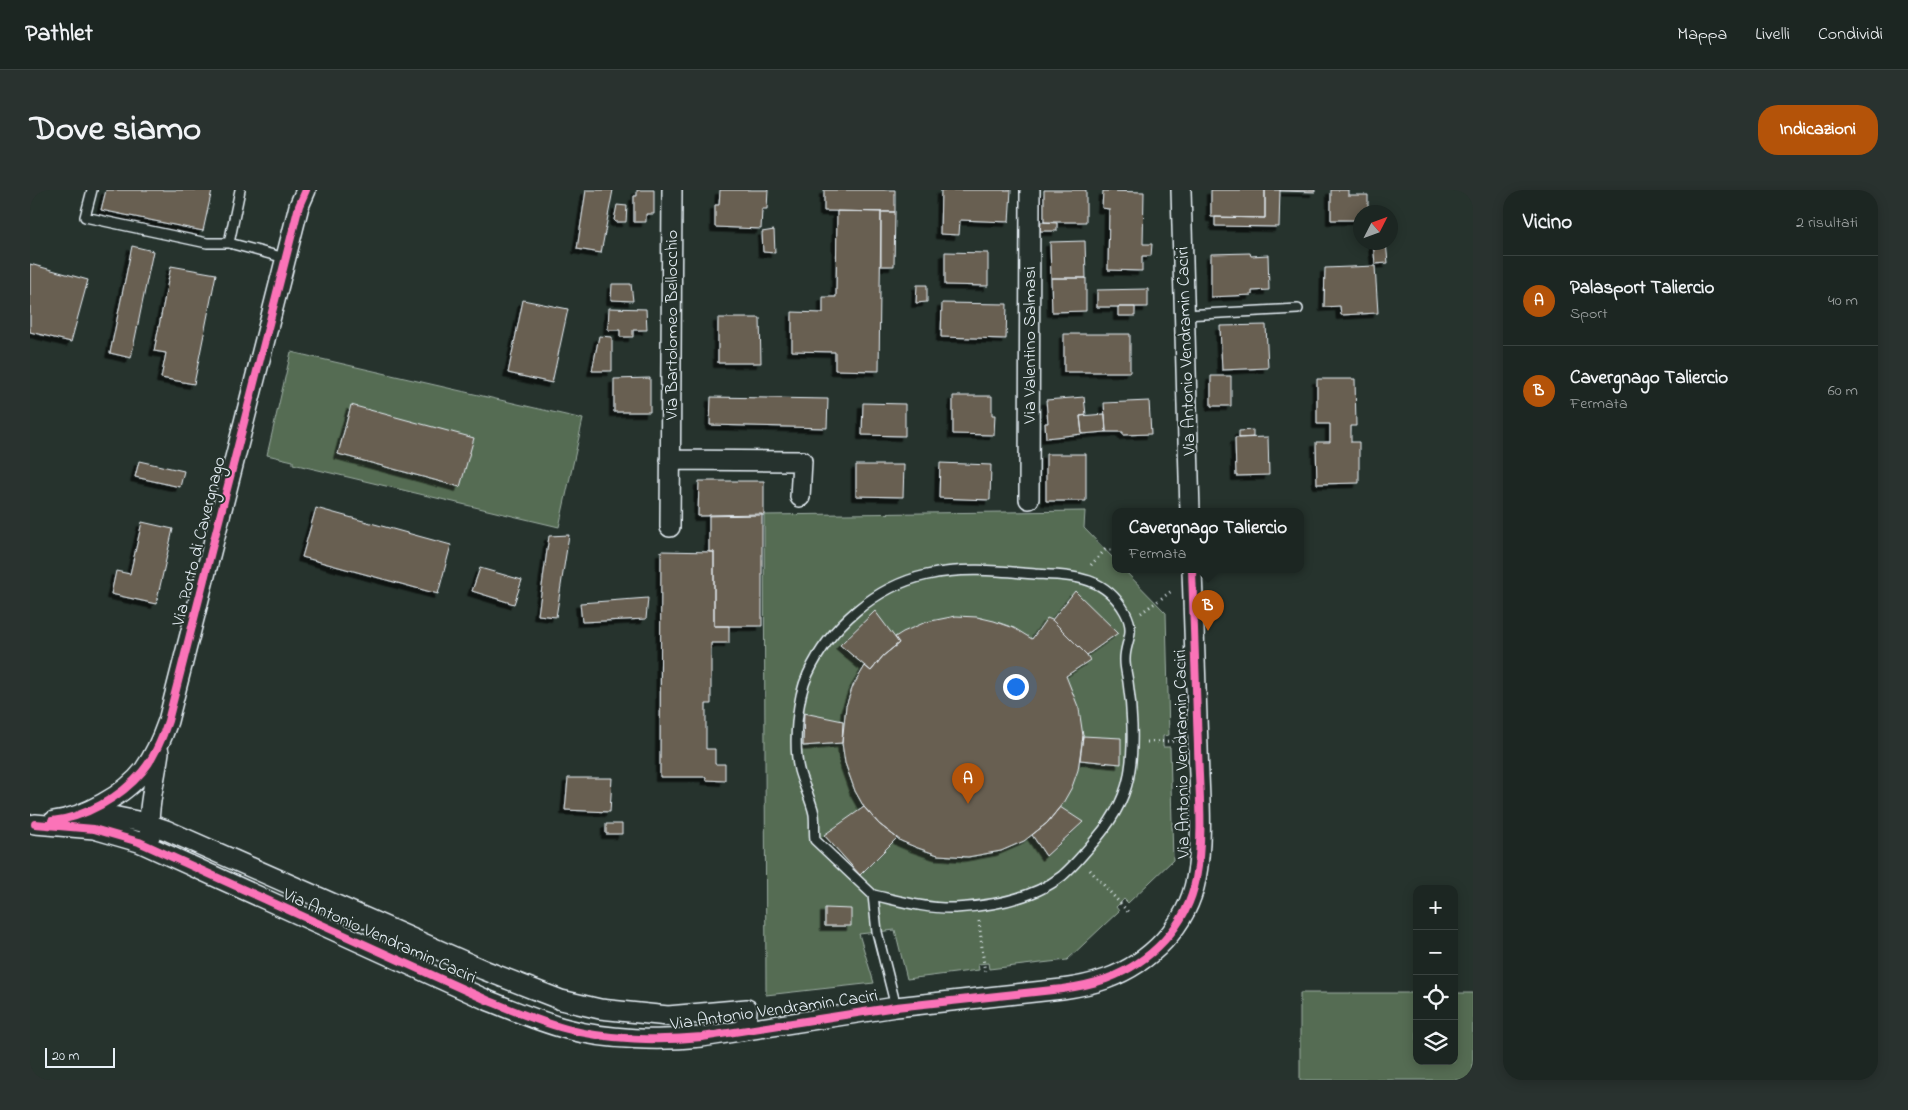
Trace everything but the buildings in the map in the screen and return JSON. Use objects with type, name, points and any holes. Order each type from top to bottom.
[{"type":"street","name":"Via Porto di Cavergnago","points":[[32,824],[59,821],[88,811],[131,784],[143,772],[161,742],[171,711],[285,258],[299,206],[306,190]]},
{"type":"street","name":"Via Bartolomeo Bellocchio","points":[[670,527],[672,190]]},
{"type":"street","name":"Via Valentino Salmasi","points":[[1029,499],[1030,190]]},
{"type":"street","name":"Via Antonio Vendramin Caciri","points":[[1181,190],[1190,508]]},
{"type":"street","points":[[670,460],[802,462],[800,497]]},
{"type":"street","name":"Via Antonio Vendramin Caciri","points":[[32,824],[94,829],[139,842],[487,1000],[561,1027],[636,1039],[674,1040],[896,1007],[1062,989],[1107,979],[1142,960],[1157,949],[1189,904],[1195,881],[1201,832],[1192,573]]},
{"type":"street","points":[[161,742],[150,824],[152,839],[165,855]]},
{"type":"street","points":[[88,811],[150,824],[315,894],[484,970],[561,1000],[608,1010],[668,1016],[747,1009],[746,1030]]},
{"type":"lane","points":[[92,190],[85,217],[207,243],[229,243],[285,258]]},
{"type":"lane","points":[[229,243],[240,190]]},
{"type":"lane","points":[[1184,315],[1298,309]]},
{"type":"lane","points":[[994,571],[1080,577],[1096,582],[1112,596],[1125,612],[1131,631],[1124,660],[1130,697],[1130,770],[1125,791],[1115,813],[1103,832],[1080,859],[1060,877],[1022,896],[1004,901],[953,908],[917,906],[873,895],[815,840],[814,815],[799,768],[797,728],[802,693],[809,673],[822,651],[837,631],[858,609],[881,594],[905,582],[926,575],[950,572],[994,571]]},
{"type":"lane","points":[[873,895],[877,932],[896,1007]]},
{"type":"path","points":[[1080,577],[1105,550],[1112,550]]},
{"type":"path","points":[[1128,621],[1176,588]]},
{"type":"path","points":[[1131,743],[1178,741]]},
{"type":"path","points":[[1080,859],[1129,912]]},
{"type":"path","points":[[977,905],[985,974]]},
{"type":"green space","points":[[291,352],[583,419],[559,527],[293,464],[293,461],[267,455]]},
{"type":"green space","points":[[1085,511],[1084,528],[1112,557],[1112,573],[1127,573],[1166,613],[1169,735],[1163,736],[1163,747],[1170,747],[1173,860],[1128,903],[1124,899],[1116,907],[1119,911],[1067,960],[989,969],[988,963],[978,964],[979,970],[907,979],[895,930],[859,934],[874,983],[766,995],[764,515]]},
{"type":"green space","points":[[1300,993],[1413,993],[1413,1065],[1458,1065],[1458,993],[1473,993],[1473,1080],[1300,1080]]},
{"type":"cycle path","points":[[52,821],[77,816],[89,811],[124,790],[147,766],[161,741],[168,721],[299,206],[306,190]]},
{"type":"cycle path","points":[[35,824],[94,829],[139,842],[487,1000],[547,1023],[583,1033],[652,1039],[702,1037],[896,1007],[1084,985],[1122,972],[1151,953],[1164,941],[1184,912],[1196,879],[1200,846],[1200,813],[1192,573]]},
{"type":"place","name":"Cavergnago Taliercio","points":[[1208,631]]},
{"type":"place","name":"Palasport Taliercio","points":[[968,804]]}]
